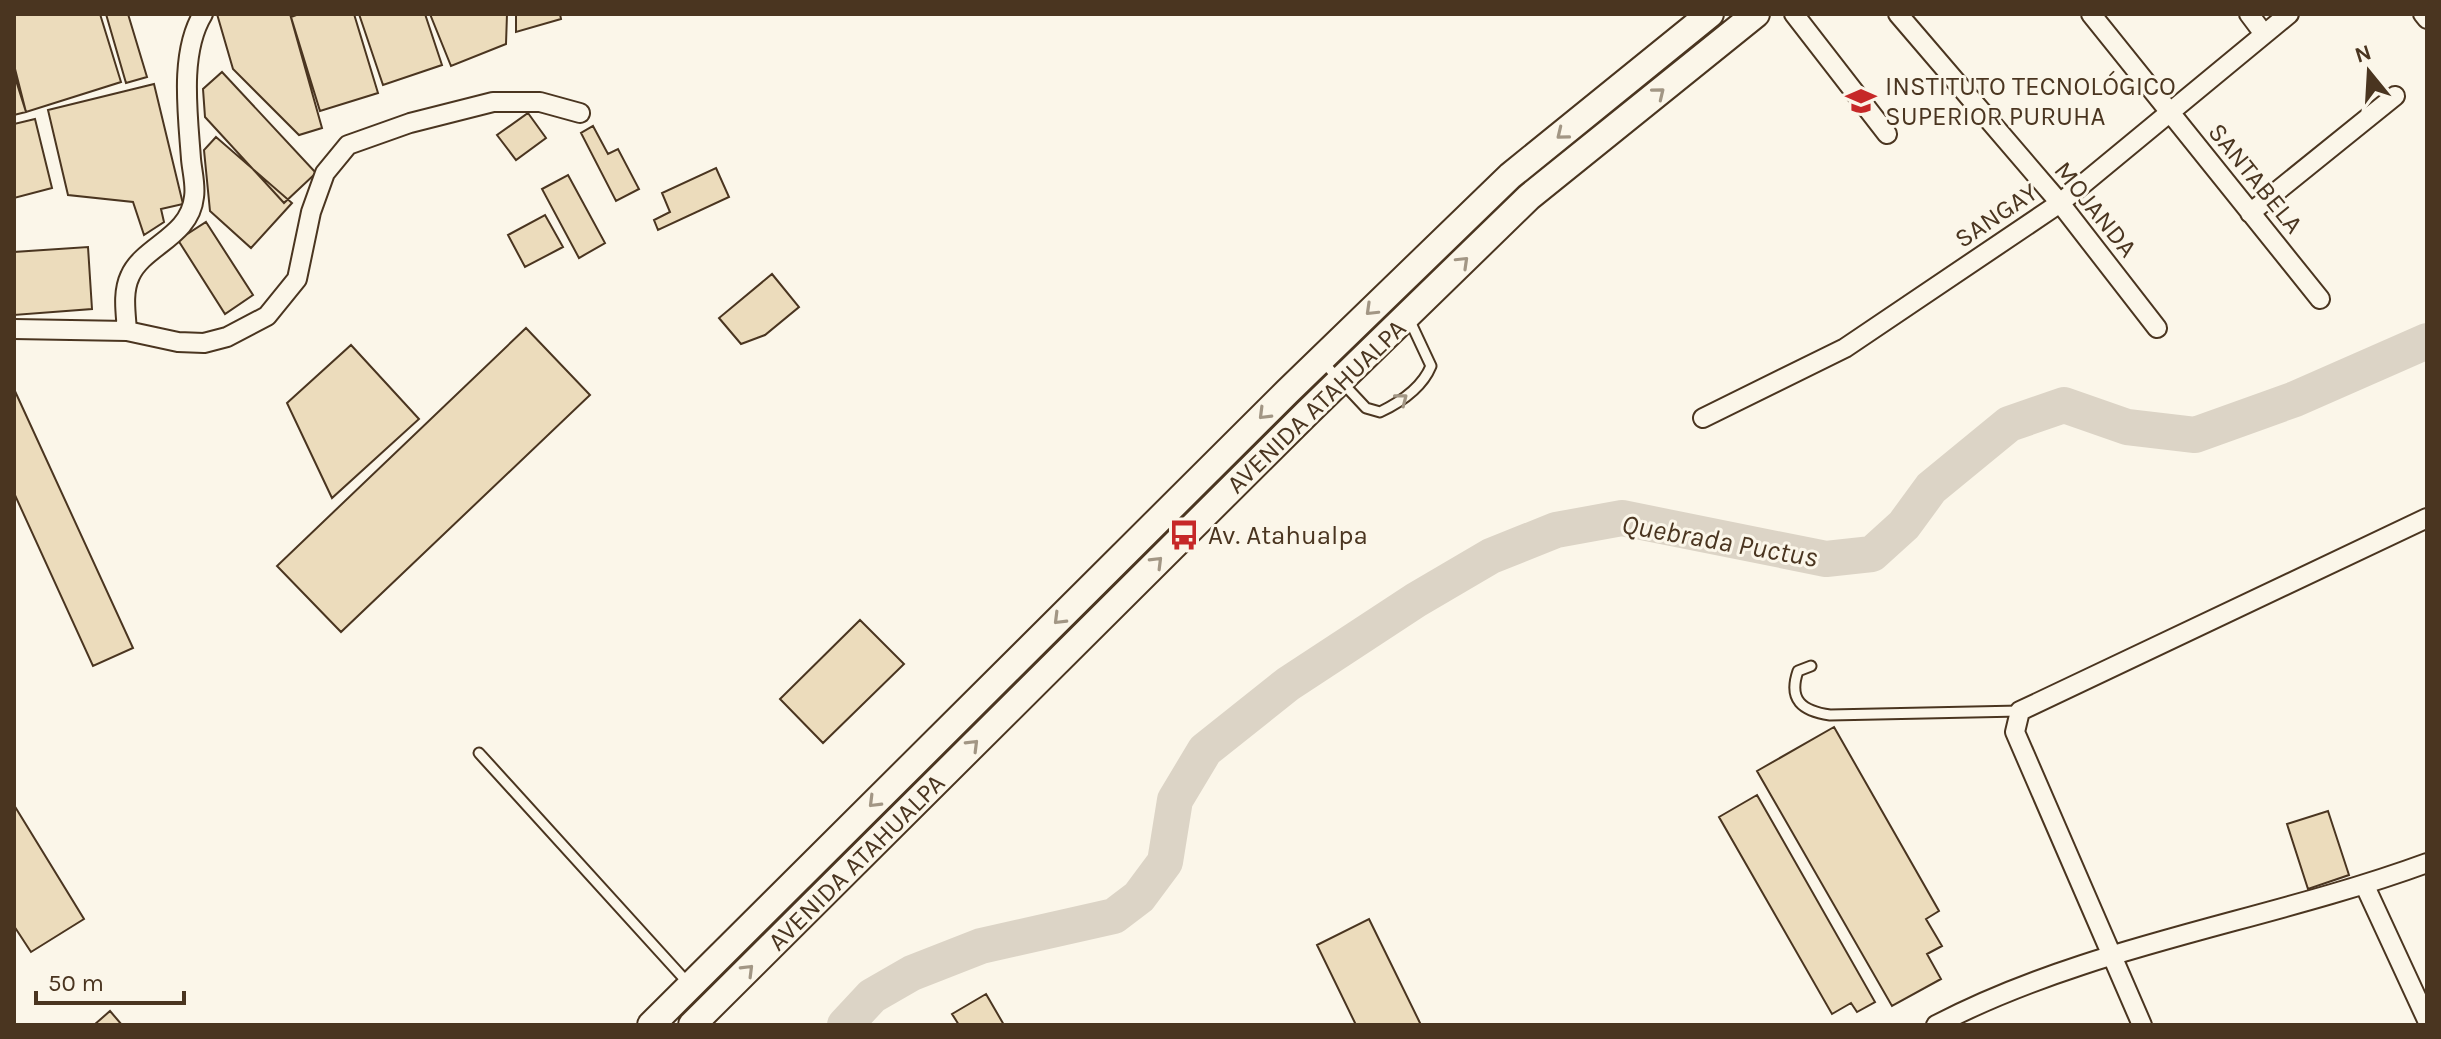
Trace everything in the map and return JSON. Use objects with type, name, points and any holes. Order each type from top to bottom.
[{"type":"main road","name":"AVENIDA ATAHUALPA","points":[[651,1025],[1173,505],[1510,176],[1710,14]]},
{"type":"main road","name":"AVENIDA ATAHUALPA","points":[[692,1025],[1194,525],[1529,197],[1756,14]]},
{"type":"main road","points":[[1600,103],[1619,125]]},
{"type":"main road","points":[[1400,282],[1414,310]]},
{"type":"main road","points":[[1173,505],[1194,525]]},
{"type":"main road","points":[[980,697],[1000,718]]},
{"type":"street","points":[[127,331],[125,299],[130,276],[141,260],[178,230],[195,198],[189,56],[195,27],[203,14]]},
{"type":"street","points":[[1794,14],[1887,134]]},
{"type":"street","name":"MOJANDA","points":[[1898,14],[2060,203],[2157,328]]},
{"type":"street","name":"SANTABELA","points":[[2091,14],[2320,299]]},
{"type":"street","points":[[2249,14],[2264,34]]},
{"type":"street","name":"SANGAY","points":[[1703,418],[1845,348],[2060,203],[2289,14]]},
{"type":"street","points":[[2423,14],[2427,19]]},
{"type":"street","points":[[2250,213],[2395,96]]},
{"type":"street","points":[[14,329],[127,331],[178,342],[204,343],[227,337],[267,316],[297,279],[311,212],[325,173],[348,145],[410,123],[493,102],[540,102],[580,113]]},
{"type":"street","points":[[2142,1025],[2015,732],[2020,711],[2427,518]]},
{"type":"street","points":[[1936,1025],[1988,998],[2114,956],[2365,886],[2427,863]]},
{"type":"street","points":[[2365,886],[2427,1020]]},
{"type":"lane","points":[[1320,360],[1366,408],[1380,412],[1397,404],[1425,379],[1431,366],[1414,310]]},
{"type":"lane","points":[[1811,666],[1798,671],[1792,688],[1797,703],[1811,712],[1830,715],[2020,711]]},
{"type":"lane","points":[[479,753],[690,986]]},
{"type":"building","points":[[14,14],[100,14],[121,82],[26,112],[14,74]]},
{"type":"building","points":[[106,14],[128,14],[147,77],[126,83]]},
{"type":"building","points":[[217,14],[290,14],[322,128],[299,135],[233,69]]},
{"type":"building","points":[[299,14],[354,14],[378,93],[320,111],[291,17]]},
{"type":"building","points":[[359,14],[425,14],[442,65],[383,85]]},
{"type":"building","points":[[430,14],[507,14],[506,44],[451,66]]},
{"type":"building","points":[[516,14],[560,14],[561,19],[516,32]]},
{"type":"building","points":[[14,65],[26,112],[14,115]]},
{"type":"building","points":[[222,72],[316,173],[284,203],[205,117],[203,89]]},
{"type":"building","points":[[154,84],[183,204],[161,209],[164,222],[144,235],[133,202],[68,195],[48,110]]},
{"type":"building","points":[[528,113],[546,138],[516,160],[497,135]]},
{"type":"building","points":[[35,119],[52,188],[14,198],[14,124]]},
{"type":"building","points":[[593,126],[608,154],[618,149],[639,189],[616,201],[581,133]]},
{"type":"building","points":[[216,137],[292,203],[251,248],[210,211],[204,150]]},
{"type":"building","points":[[716,168],[729,197],[658,230],[654,220],[670,212],[662,193]]},
{"type":"building","points":[[568,175],[605,243],[579,258],[542,189]]},
{"type":"building","points":[[545,215],[563,247],[525,267],[508,235]]},
{"type":"building","points":[[206,222],[253,295],[225,314],[178,240]]},
{"type":"building","points":[[88,247],[92,309],[14,315],[14,252]]},
{"type":"building","points":[[772,274],[799,307],[765,335],[741,344],[719,318]]},
{"type":"building","points":[[526,328],[590,395],[341,632],[277,566]]},
{"type":"building","points":[[351,345],[419,419],[332,498],[287,403]]},
{"type":"building","points":[[14,389],[133,648],[93,666],[14,493]]},
{"type":"building","points":[[860,620],[904,664],[823,743],[780,699]]},
{"type":"building","points":[[1834,727],[1939,911],[1926,919],[1942,946],[1927,954],[1941,979],[1892,1006],[1757,771]]},
{"type":"building","points":[[1757,795],[1875,1002],[1857,1012],[1851,1003],[1832,1014],[1719,817]]},
{"type":"building","points":[[14,805],[84,919],[31,952],[14,926]]},
{"type":"building","points":[[2328,811],[2349,875],[2308,889],[2287,824]]},
{"type":"building","points":[[1369,919],[1421,1025],[1356,1025],[1317,945]]},
{"type":"building","points":[[986,994],[1004,1025],[959,1025],[952,1014]]},
{"type":"building","points":[[110,1011],[122,1025],[94,1025]]},
{"type":"waterway","name":"Quebrada Puctus","points":[[845,1025],[872,996],[912,973],[981,946],[1114,916],[1139,897],[1165,862],[1175,800],[1205,750],[1288,684],[1416,600],[1491,556],[1556,530],[1622,518],[1826,559],[1872,554],[1904,525],[1931,488],[2009,424],[2064,405],[2127,427],[2195,435],[2295,399],[2427,341]]},
{"type":"place","name":"INSTITUTO TECNOLÓGICO SUPERIOR PURUHA","points":[[1861,101]]},
{"type":"place","name":"Av. Atahualpa","points":[[1184,535]]}]
